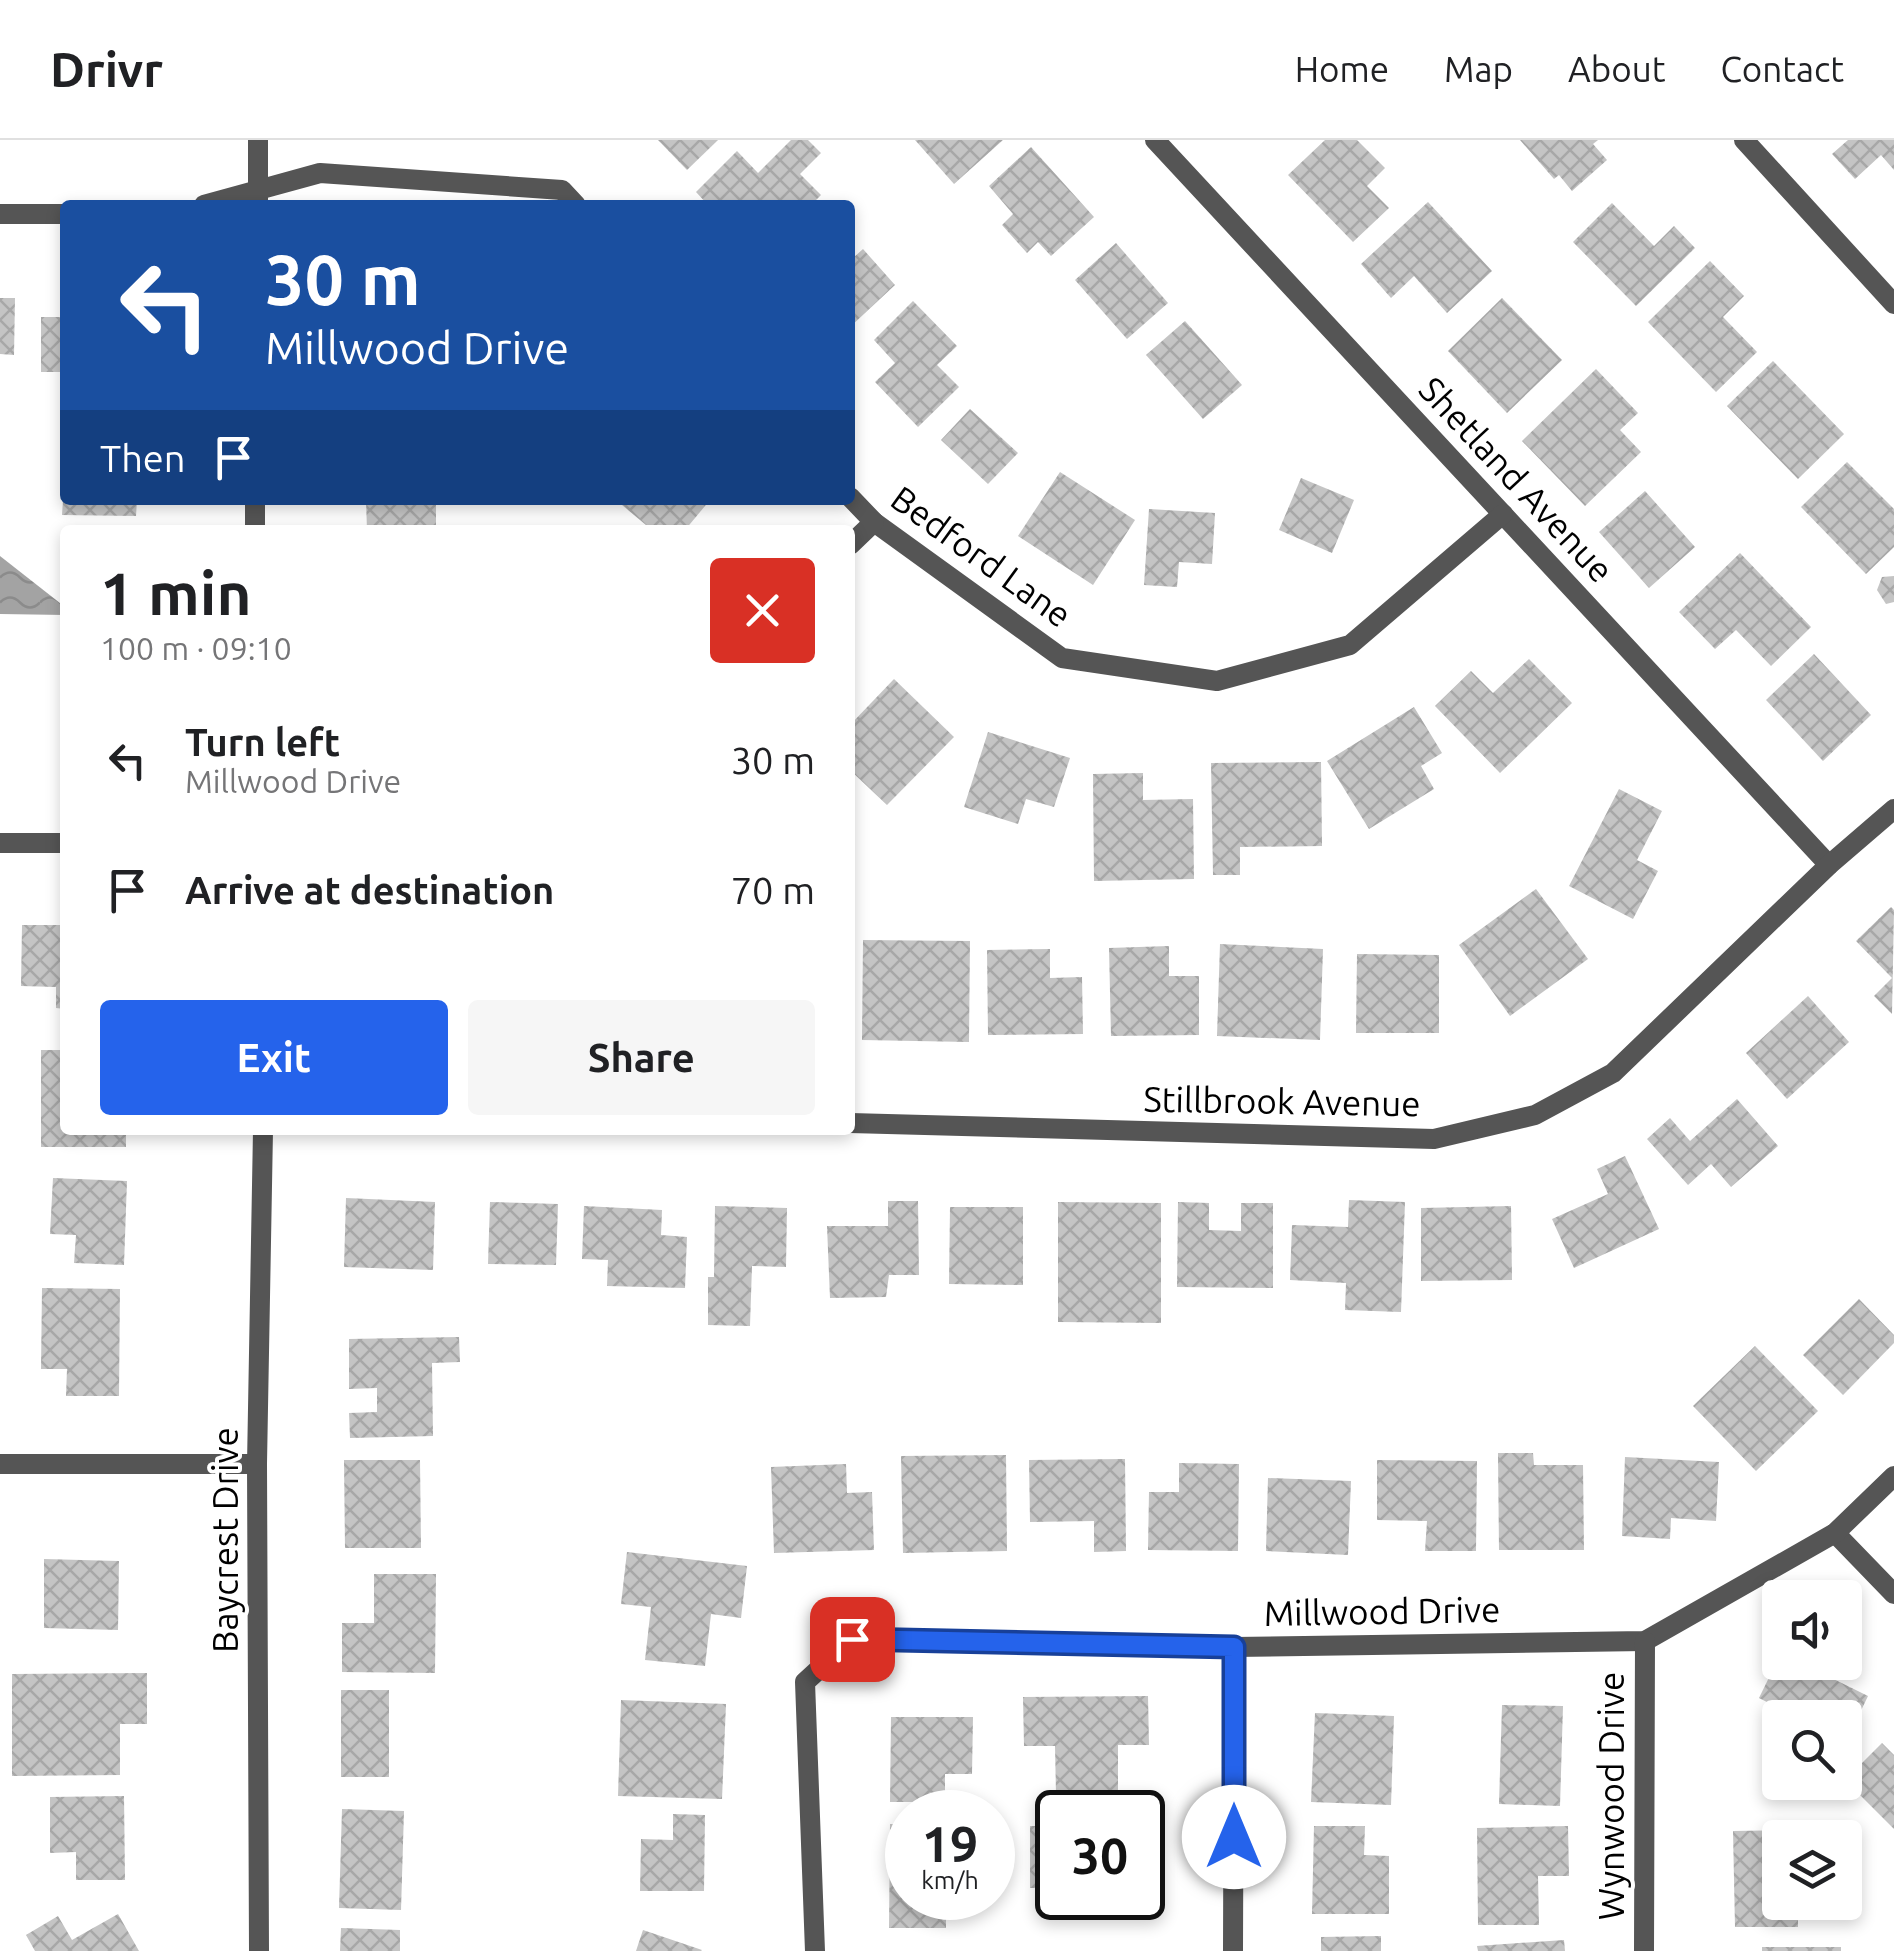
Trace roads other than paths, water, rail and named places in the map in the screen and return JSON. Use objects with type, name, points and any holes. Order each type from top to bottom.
[{"type":"street","points":[[258,140],[258,196],[320,173],[562,190],[571,200]]},
{"type":"street","name":"Shetland Avenue","points":[[1156,140],[1830,865]]},
{"type":"street","points":[[1744,140],[1894,304]]},
{"type":"street","points":[[0,214],[60,214]]},
{"type":"street","name":"Bedford Lane","points":[[855,502],[874,522],[1062,658],[1217,681],[1350,645],[1503,514]]},
{"type":"street","points":[[855,540],[874,522]]},
{"type":"street","name":"Stillbrook Avenue","points":[[855,1123],[1434,1140],[1535,1116],[1613,1073],[1830,865],[1894,809]]},
{"type":"street","points":[[0,843],[60,843]]},
{"type":"street","name":"Baycrest Drive","points":[[260,1951],[257,1464],[264,1135]]},
{"type":"street","points":[[0,1464],[257,1464]]},
{"type":"street","name":"Millwood Drive","points":[[815,1951],[805,1682],[852,1639],[1234,1647],[1646,1641],[1836,1533],[1894,1476]]},
{"type":"street","points":[[1836,1533],[1894,1594]]},
{"type":"street","name":"Wynwood Drive","points":[[1644,1951],[1646,1641]]},
{"type":"street","points":[[1233,1951],[1234,1647]]},
{"type":"water","points":[[0,556],[60,603],[60,615],[0,614]]}]
